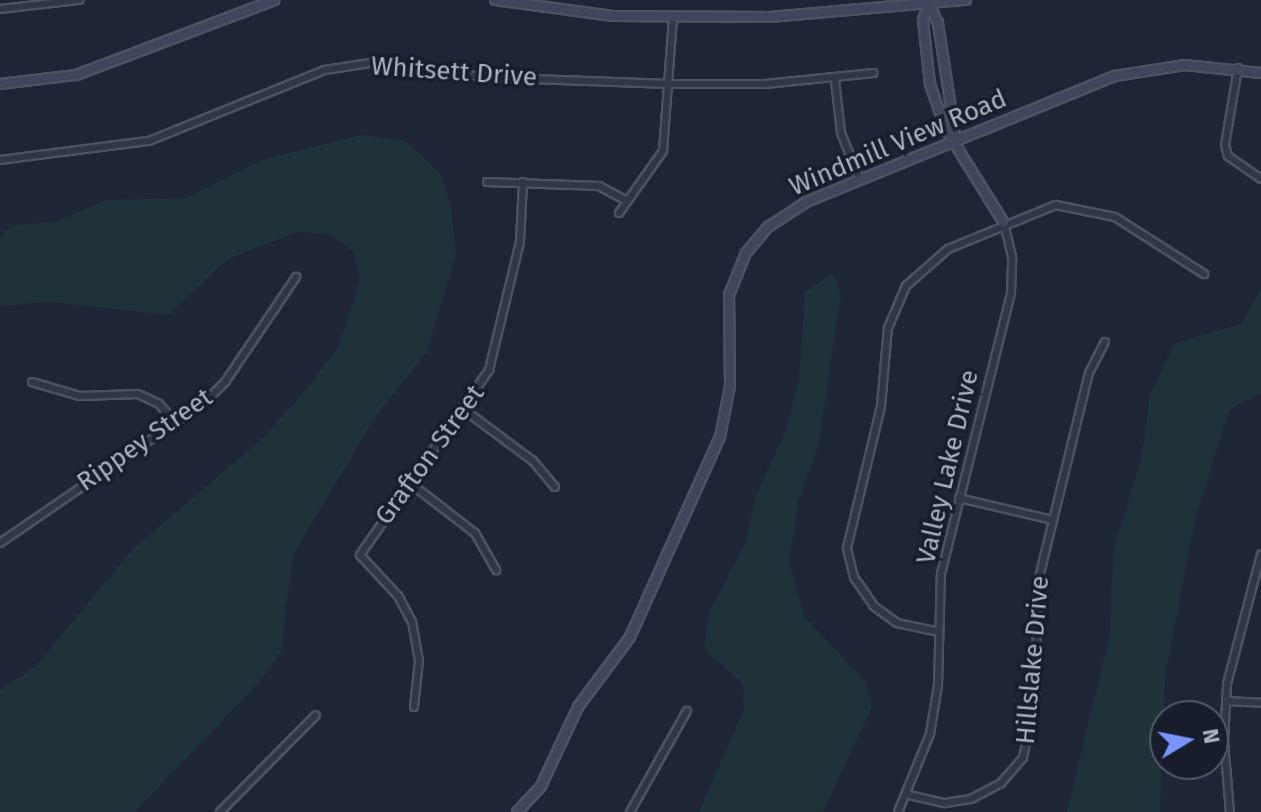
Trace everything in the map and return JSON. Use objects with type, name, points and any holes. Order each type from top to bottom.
[{"type":"street","points":[[0,9],[78,0]]},
{"type":"street","points":[[0,84],[76,75],[274,0]]},
{"type":"street","points":[[495,0],[613,16],[673,17],[770,17],[966,0]]},
{"type":"street","name":"Valley Lake Drive","points":[[898,812],[909,795],[933,718],[941,574],[1011,293],[1012,257],[1004,223],[956,140],[945,128],[930,84],[923,20],[929,4]]},
{"type":"street","name":"Valley Lake Drive","points":[[929,4],[938,23],[956,140]]},
{"type":"street","points":[[619,213],[663,151],[673,17]]},
{"type":"street","name":"Whitsett Drive","points":[[0,160],[149,141],[325,70],[376,62],[481,77],[670,84],[835,80],[873,73]]},
{"type":"street","name":"Windmill View Road","points":[[518,812],[541,786],[578,707],[630,637],[720,437],[730,386],[727,306],[740,263],[759,235],[786,213],[1115,76],[1185,65],[1238,68],[1261,73]]},
{"type":"street","points":[[1238,68],[1225,145],[1234,161],[1261,179]]},
{"type":"street","points":[[835,80],[841,133],[860,180]]},
{"type":"street","points":[[487,182],[599,186],[627,201]]},
{"type":"street","name":"Grafton Street","points":[[414,707],[419,661],[412,622],[398,596],[360,555],[489,370],[520,242],[523,182]]},
{"type":"street","points":[[939,632],[897,623],[874,606],[854,577],[847,539],[875,435],[885,340],[900,296],[938,254],[1048,206],[1095,209],[1204,274]]},
{"type":"street","name":"Rippey Street","points":[[0,543],[177,424],[225,382],[296,277]]},
{"type":"street","name":"Hillslake Drive","points":[[909,795],[945,803],[971,799],[1001,783],[1023,758],[1035,699],[1038,582],[1089,373],[1105,342]]},
{"type":"street","points":[[32,382],[80,396],[138,394],[159,404],[177,424]]},
{"type":"street","points":[[463,409],[533,461],[555,487]]},
{"type":"street","points":[[410,483],[475,533],[496,570]]},
{"type":"street","points":[[959,498],[1053,520]]},
{"type":"street","points":[[1226,700],[1238,627],[1261,554]]},
{"type":"street","points":[[1229,701],[1261,703]]},
{"type":"street","points":[[630,812],[687,711]]},
{"type":"street","points":[[220,812],[316,715]]},
{"type":"street","points":[[1229,780],[1230,812]]},
{"type":"shaded area","points":[[361,135],[406,141],[441,175],[451,206],[456,256],[426,353],[375,417],[293,555],[281,651],[258,684],[134,812],[0,812],[0,690],[36,666],[132,550],[262,439],[308,387],[338,347],[360,280],[353,251],[329,234],[297,232],[228,259],[168,315],[51,302],[0,306],[0,237],[12,225],[55,222],[106,200],[186,198],[262,160]]},
{"type":"shaded area","points":[[833,273],[841,295],[818,447],[798,502],[789,561],[805,618],[865,681],[872,707],[823,812],[699,812],[744,709],[743,684],[704,649],[709,613],[747,540],[755,497],[783,437],[799,380],[805,292]]},
{"type":"shaded area","points":[[1261,289],[1261,393],[1229,410],[1195,520],[1165,677],[1164,700],[1149,700],[1149,780],[1161,780],[1160,812],[1067,812],[1110,633],[1113,550],[1142,456],[1150,394],[1175,343],[1241,324]]}]
